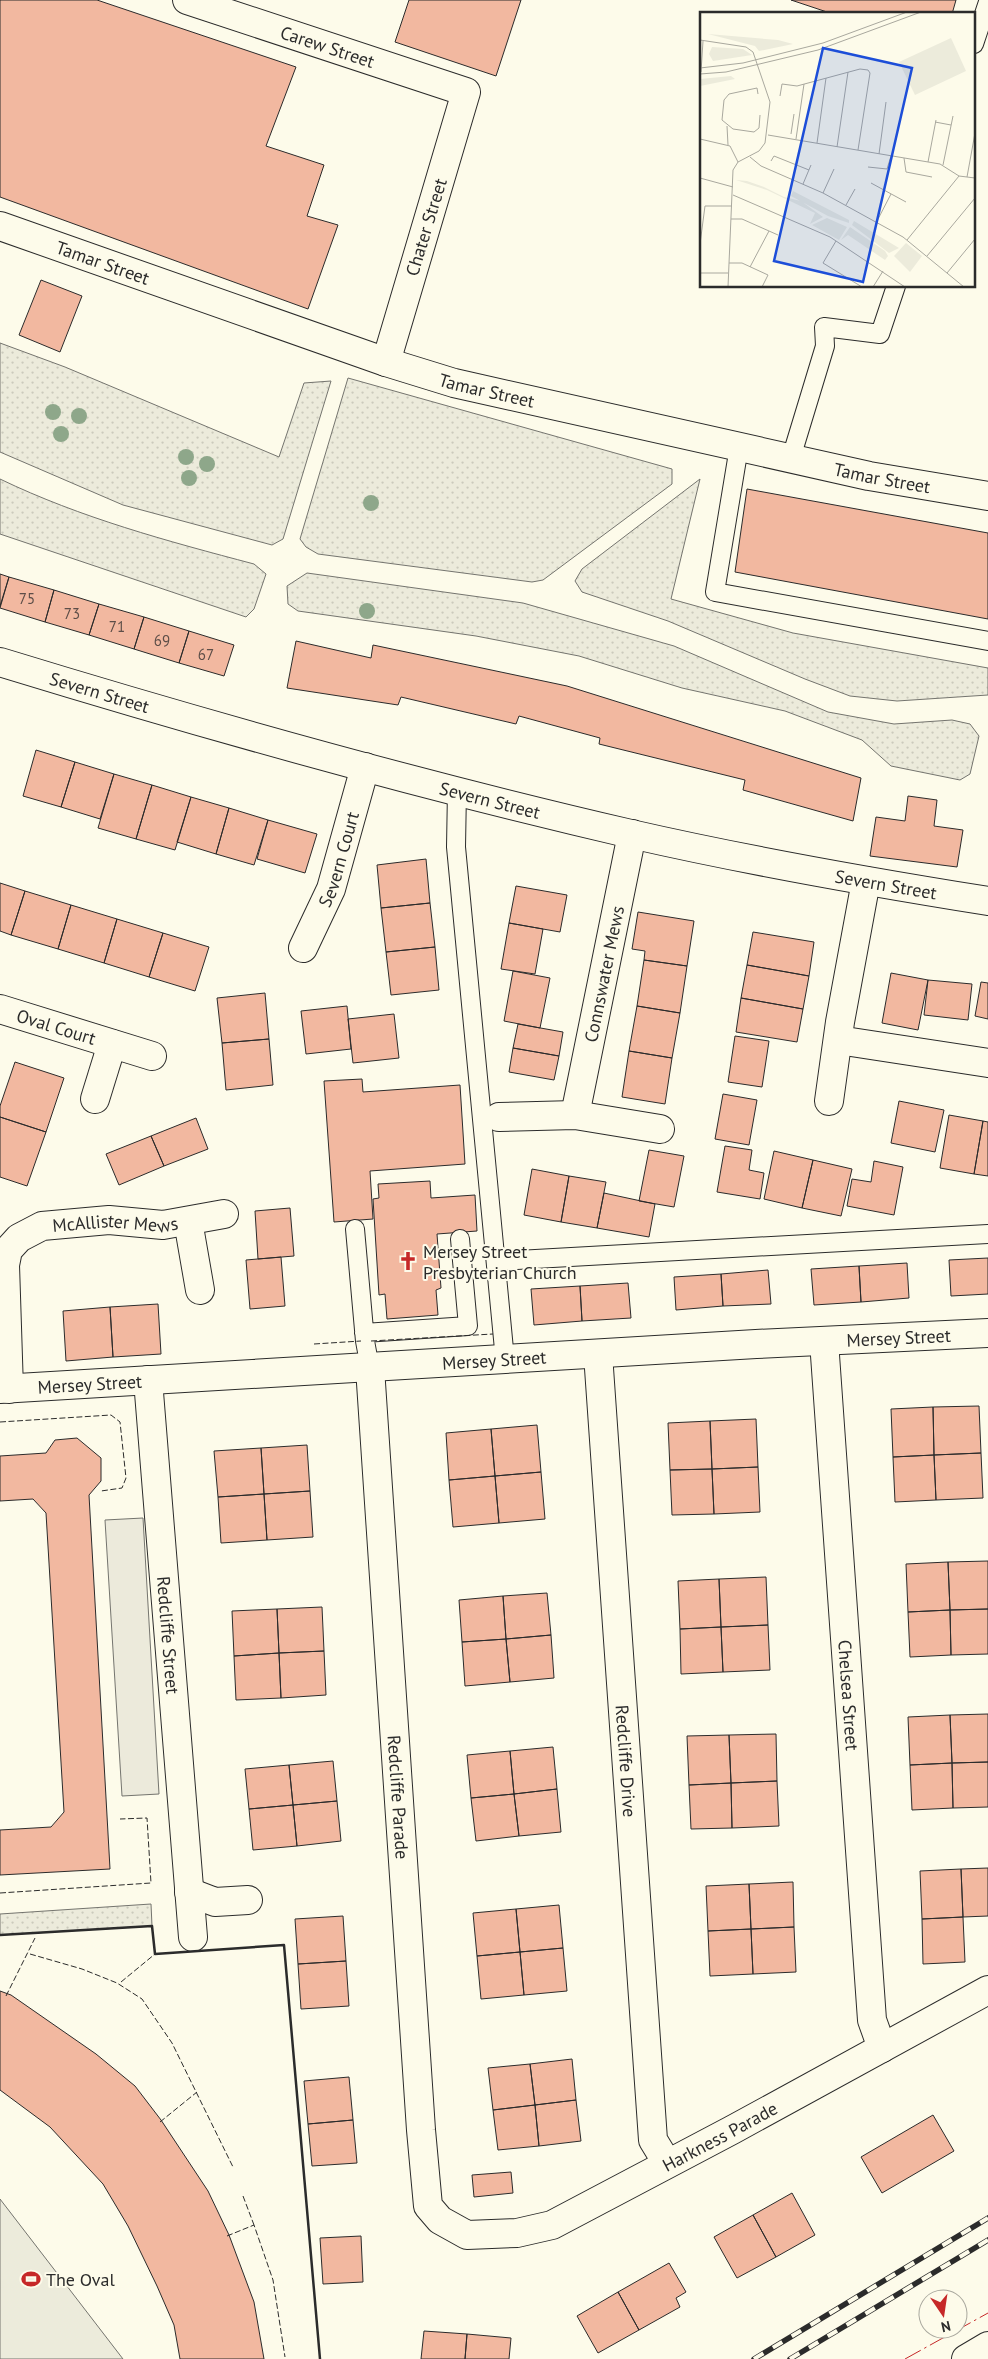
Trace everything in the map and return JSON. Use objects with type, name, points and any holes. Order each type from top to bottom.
[{"type":"main road","name":"Carew Street","points":[[187,0],[466,92]]},
{"type":"main road","name":"Chater Street","points":[[386,362],[466,92]]},
{"type":"main road","name":"Tamar Street","points":[[0,226],[386,362],[454,383],[869,476],[988,496]]},
{"type":"main road","name":"Severn Street","points":[[1,667],[365,767],[632,834],[866,881],[988,901]]},
{"type":"main road","name":"Severn Court","points":[[303,948],[331,889],[365,767]]},
{"type":"main road","name":"Connswater Mews","points":[[575,1115],[632,834]]},
{"type":"main road","points":[[829,1101],[866,881]]},
{"type":"main road","name":"Oval Court","points":[[0,1009],[152,1056]]},
{"type":"main road","points":[[838,1040],[988,1063]]},
{"type":"main road","name":"Oval Court","points":[[95,1099],[112,1044]]},
{"type":"main road","points":[[491,1117],[575,1115],[660,1129]]},
{"type":"main road","name":"McAllister Mews","points":[[5,1389],[5,1265],[8,1250],[19,1238],[42,1226],[109,1220],[163,1225],[224,1214]]},
{"type":"main road","name":"McAllister Mews","points":[[188,1221],[200,1290]]},
{"type":"main road","name":"Mersey Street","points":[[5,1389],[988,1333]]},
{"type":"main road","name":"Chelsea Street","points":[[824,1341],[872,2020],[882,2048]]},
{"type":"main road","name":"Redcliffe Drive","points":[[598,1354],[653,2140],[667,2164]]},
{"type":"main road","name":"Redcliffe Parade","points":[[370,1368],[421,2130],[428,2206],[440,2220]]},
{"type":"main road","name":"Redcliffe Street","points":[[148,1380],[193,1937]]},
{"type":"main road","points":[[189,1892],[215,1902],[248,1900]]},
{"type":"main road","name":"Harkness Parade","points":[[440,2220],[467,2235],[517,2233],[552,2225],[988,1990]]},
{"type":"main road","points":[[966,2359],[988,2346]]},
{"type":"lane","points":[[976,38],[988,2]]},
{"type":"lane","points":[[791,458],[825,346],[824,328],[880,334],[895,288]]},
{"type":"lane","points":[[739,447],[715,592],[988,641]]},
{"type":"lane","points":[[457,790],[456,847],[491,1117],[497,1261],[505,1360]]},
{"type":"lane","points":[[354,1229],[364,1332],[370,1368]]},
{"type":"lane","points":[[497,1261],[988,1234]]},
{"type":"lane","points":[[364,1332],[468,1326],[460,1239]]},
{"type":"shaded area","points":[[0,343],[65,367],[279,457],[304,383],[331,381],[283,539],[272,545],[123,505],[0,452]]},
{"type":"shaded area","points":[[348,378],[672,469],[672,484],[543,580],[532,582],[318,554],[306,547],[300,539]]},
{"type":"shaded area","points":[[0,479],[62,506],[125,528],[254,564],[266,574],[254,609],[246,617],[0,534]]},
{"type":"shaded area","points":[[700,479],[671,599],[793,633],[988,668],[988,695],[897,701],[850,696],[668,621],[582,592],[575,581],[582,569]]},
{"type":"shaded area","points":[[307,573],[523,603],[674,646],[828,712],[894,724],[952,720],[970,724],[979,736],[970,774],[960,780],[891,766],[862,740],[785,711],[682,688],[579,656],[476,636],[298,611],[288,604],[287,586]]},
{"type":"shaded area","points":[[143,1518],[159,1794],[122,1796],[105,1520]]},
{"type":"shaded area","points":[[151,1904],[152,1926],[0,1935],[0,1914]]},
{"type":"shaded area","name":"The Oval","points":[[0,2199],[123,2359],[0,2359]]},
{"type":"building","points":[[0,0],[97,0],[296,67],[266,146],[324,165],[307,216],[338,225],[308,309],[0,197]]},
{"type":"building","points":[[409,0],[521,0],[496,76],[395,42]]},
{"type":"building","points":[[791,0],[956,0],[953,12],[827,12]]},
{"type":"building","points":[[41,280],[82,296],[60,352],[19,335]]},
{"type":"building","points":[[747,489],[988,533],[988,619],[735,572]]},
{"type":"building","points":[[0,574],[9,577],[0,606]]},
{"type":"building","points":[[9,577],[54,590],[45,622],[0,608]]},
{"type":"building","points":[[54,590],[99,604],[89,635],[45,622]]},
{"type":"building","points":[[99,604],[144,617],[134,649],[89,635]]},
{"type":"building","points":[[144,617],[189,631],[179,663],[134,649]]},
{"type":"building","points":[[189,631],[234,645],[224,676],[179,663]]},
{"type":"building","points":[[296,641],[371,658],[373,645],[567,686],[861,778],[853,821],[743,790],[745,780],[599,744],[600,738],[519,716],[516,724],[401,697],[398,705],[287,688]]},
{"type":"building","points":[[36,750],[75,762],[61,807],[23,796]]},
{"type":"building","points":[[75,762],[114,774],[100,819],[61,807]]},
{"type":"building","points":[[114,774],[152,785],[136,839],[98,828]]},
{"type":"building","points":[[152,785],[191,797],[175,850],[136,839]]},
{"type":"building","points":[[908,796],[937,800],[934,826],[963,830],[957,867],[870,856],[876,817],[905,821]]},
{"type":"building","points":[[191,797],[229,808],[216,854],[177,842]]},
{"type":"building","points":[[229,808],[268,820],[254,865],[216,854]]},
{"type":"building","points":[[268,820],[317,834],[305,873],[257,859]]},
{"type":"building","points":[[426,859],[430,903],[381,908],[377,865]]},
{"type":"building","points":[[0,883],[25,891],[11,935],[0,931]]},
{"type":"building","points":[[516,886],[567,895],[560,932],[509,923]]},
{"type":"building","points":[[25,891],[71,905],[58,949],[11,935]]},
{"type":"building","points":[[430,903],[435,947],[386,952],[381,908]]},
{"type":"building","points":[[71,905],[117,919],[104,963],[58,949]]},
{"type":"building","points":[[638,912],[694,921],[687,966],[644,960],[645,951],[632,949]]},
{"type":"building","points":[[117,919],[163,933],[149,977],[104,963]]},
{"type":"building","points":[[509,923],[543,929],[535,974],[501,969]]},
{"type":"building","points":[[753,932],[814,942],[809,976],[747,965]]},
{"type":"building","points":[[163,933],[209,947],[195,991],[149,977]]},
{"type":"building","points":[[435,947],[439,990],[391,995],[386,952]]},
{"type":"building","points":[[644,960],[687,966],[680,1013],[637,1006]]},
{"type":"building","points":[[747,965],[809,976],[803,1009],[741,998]]},
{"type":"building","points":[[513,971],[550,978],[540,1028],[504,1021]]},
{"type":"building","points":[[891,973],[928,980],[918,1030],[882,1023]]},
{"type":"building","points":[[928,980],[972,984],[968,1020],[924,1015]]},
{"type":"building","points":[[981,982],[988,983],[988,1019],[975,1016]]},
{"type":"building","points":[[265,993],[269,1039],[222,1043],[217,998]]},
{"type":"building","points":[[741,998],[803,1009],[797,1042],[736,1032]]},
{"type":"building","points":[[347,1006],[351,1049],[306,1054],[301,1011]]},
{"type":"building","points":[[637,1006],[680,1013],[672,1058],[629,1051]]},
{"type":"building","points":[[394,1014],[399,1058],[353,1063],[348,1019]]},
{"type":"building","points":[[518,1024],[563,1032],[559,1056],[513,1048]]},
{"type":"building","points":[[735,1036],[769,1041],[762,1087],[728,1082]]},
{"type":"building","points":[[269,1039],[273,1085],[226,1090],[222,1043]]},
{"type":"building","points":[[513,1048],[559,1056],[554,1080],[509,1072]]},
{"type":"building","points":[[629,1051],[672,1058],[665,1104],[622,1097]]},
{"type":"building","points":[[15,1062],[64,1078],[46,1132],[0,1117],[0,1106]]},
{"type":"building","points":[[362,1079],[363,1092],[460,1085],[465,1164],[370,1171],[373,1219],[334,1222],[324,1081]]},
{"type":"building","points":[[723,1094],[757,1100],[749,1145],[715,1139]]},
{"type":"building","points":[[899,1101],[944,1110],[935,1152],[891,1143]]},
{"type":"building","points":[[949,1115],[983,1121],[974,1174],[940,1168]]},
{"type":"building","points":[[0,1117],[46,1132],[27,1186],[0,1177]]},
{"type":"building","points":[[196,1118],[208,1149],[164,1166],[151,1136]]},
{"type":"building","points":[[983,1121],[988,1122],[988,1176],[974,1174]]},
{"type":"building","points":[[151,1136],[164,1166],[119,1185],[106,1154]]},
{"type":"building","points":[[725,1146],[752,1150],[749,1170],[764,1173],[760,1199],[717,1192]]},
{"type":"building","points":[[649,1150],[684,1156],[674,1207],[639,1201]]},
{"type":"building","points":[[774,1151],[813,1160],[802,1208],[764,1199]]},
{"type":"building","points":[[813,1160],[852,1169],[841,1216],[802,1208]]},
{"type":"building","points":[[874,1161],[903,1167],[894,1215],[847,1206],[852,1179],[871,1182]]},
{"type":"building","points":[[532,1169],[569,1176],[561,1222],[524,1215]]},
{"type":"building","points":[[569,1176],[606,1182],[597,1228],[561,1222]]},
{"type":"building","name":"Mersey Street Presbyterian Church","points":[[430,1181],[431,1198],[475,1195],[477,1231],[437,1234],[441,1288],[436,1290],[438,1315],[387,1319],[385,1294],[379,1295],[373,1199],[379,1198],[378,1184]]},
{"type":"building","points":[[604,1193],[655,1204],[649,1237],[597,1228]]},
{"type":"building","points":[[290,1208],[294,1256],[258,1259],[255,1211]]},
{"type":"building","points":[[281,1257],[285,1306],[250,1309],[246,1260]]},
{"type":"building","points":[[988,1258],[988,1294],[951,1296],[949,1260]]},
{"type":"building","points":[[907,1263],[909,1298],[861,1302],[859,1266]]},
{"type":"building","points":[[859,1266],[861,1302],[814,1305],[811,1269]]},
{"type":"building","points":[[768,1270],[771,1304],[723,1306],[721,1274]]},
{"type":"building","points":[[721,1274],[723,1306],[676,1310],[674,1277]]},
{"type":"building","points":[[628,1283],[631,1318],[582,1321],[580,1286]]},
{"type":"building","points":[[580,1286],[582,1321],[534,1325],[531,1289]]},
{"type":"building","points":[[158,1304],[161,1354],[113,1357],[110,1307]]},
{"type":"building","points":[[110,1307],[113,1357],[66,1361],[63,1311]]},
{"type":"building","points":[[979,1406],[981,1453],[934,1455],[933,1407]]},
{"type":"building","points":[[933,1407],[934,1455],[893,1457],[891,1409]]},
{"type":"building","points":[[756,1419],[758,1467],[712,1469],[710,1421]]},
{"type":"building","points":[[710,1421],[712,1469],[670,1470],[668,1423]]},
{"type":"building","points":[[537,1425],[541,1472],[495,1476],[491,1429]]},
{"type":"building","points":[[491,1429],[495,1476],[449,1480],[446,1433]]},
{"type":"building","points":[[77,1438],[101,1458],[101,1481],[89,1495],[110,1869],[0,1875],[0,1830],[51,1827],[64,1812],[46,1513],[33,1499],[0,1501],[0,1456],[46,1453],[55,1440]]},
{"type":"building","points":[[307,1445],[310,1491],[264,1494],[261,1448]]},
{"type":"building","points":[[261,1448],[264,1494],[218,1497],[214,1451]]},
{"type":"building","points":[[981,1453],[983,1498],[936,1500],[934,1455]]},
{"type":"building","points":[[934,1455],[936,1500],[895,1502],[893,1457]]},
{"type":"building","points":[[758,1467],[760,1512],[714,1514],[712,1469]]},
{"type":"building","points":[[712,1469],[714,1514],[672,1515],[670,1470]]},
{"type":"building","points":[[541,1472],[545,1519],[499,1523],[495,1476]]},
{"type":"building","points":[[495,1476],[499,1523],[453,1527],[449,1480]]},
{"type":"building","points":[[310,1491],[313,1537],[267,1540],[264,1494]]},
{"type":"building","points":[[264,1494],[267,1540],[221,1543],[218,1497]]},
{"type":"building","points":[[988,1561],[988,1609],[950,1610],[948,1562]]},
{"type":"building","points":[[948,1562],[950,1610],[908,1612],[906,1564]]},
{"type":"building","points":[[766,1577],[768,1625],[721,1627],[719,1579]]},
{"type":"building","points":[[719,1579],[721,1627],[680,1629],[678,1581]]},
{"type":"building","points":[[547,1593],[551,1635],[506,1639],[503,1596]]},
{"type":"building","points":[[503,1596],[506,1639],[462,1642],[459,1600]]},
{"type":"building","points":[[322,1607],[324,1651],[279,1653],[277,1609]]},
{"type":"building","points":[[277,1609],[279,1653],[234,1656],[232,1611]]},
{"type":"building","points":[[988,1609],[988,1654],[951,1655],[950,1610]]},
{"type":"building","points":[[950,1610],[951,1655],[910,1657],[908,1612]]},
{"type":"building","points":[[768,1625],[770,1670],[723,1672],[721,1627]]},
{"type":"building","points":[[721,1627],[723,1672],[681,1674],[680,1629]]},
{"type":"building","points":[[551,1635],[554,1678],[510,1682],[506,1639]]},
{"type":"building","points":[[506,1639],[510,1682],[465,1686],[462,1642]]},
{"type":"building","points":[[324,1651],[326,1695],[281,1698],[279,1653]]},
{"type":"building","points":[[279,1653],[281,1698],[236,1700],[234,1656]]},
{"type":"building","points":[[988,1714],[988,1762],[952,1763],[950,1715]]},
{"type":"building","points":[[950,1715],[952,1763],[910,1765],[908,1717]]},
{"type":"building","points":[[776,1734],[777,1781],[731,1783],[729,1735]]},
{"type":"building","points":[[729,1735],[731,1783],[689,1785],[687,1736]]},
{"type":"building","points":[[553,1747],[557,1789],[514,1794],[510,1751]]},
{"type":"building","points":[[510,1751],[514,1794],[471,1798],[467,1755]]},
{"type":"building","points":[[333,1761],[337,1801],[293,1805],[289,1765]]},
{"type":"building","points":[[988,1762],[988,1807],[953,1808],[952,1763]]},
{"type":"building","points":[[952,1763],[953,1808],[912,1810],[910,1765]]},
{"type":"building","points":[[289,1765],[293,1805],[249,1809],[245,1769]]},
{"type":"building","points":[[777,1781],[779,1826],[732,1828],[731,1783]]},
{"type":"building","points":[[731,1783],[732,1828],[691,1829],[689,1785]]},
{"type":"building","points":[[557,1789],[561,1832],[519,1836],[514,1794]]},
{"type":"building","points":[[514,1794],[519,1836],[476,1841],[471,1798]]},
{"type":"building","points":[[337,1801],[341,1841],[297,1846],[293,1805]]},
{"type":"building","points":[[293,1805],[297,1846],[253,1850],[249,1809]]},
{"type":"building","points":[[988,1868],[988,1916],[963,1917],[961,1869]]},
{"type":"building","points":[[961,1869],[963,1917],[922,1919],[920,1871]]},
{"type":"building","points":[[793,1882],[794,1927],[751,1929],[749,1884]]},
{"type":"building","points":[[749,1884],[751,1929],[708,1931],[706,1886]]},
{"type":"building","points":[[559,1905],[563,1948],[520,1952],[516,1909]]},
{"type":"building","points":[[516,1909],[520,1952],[477,1956],[473,1913]]},
{"type":"building","points":[[343,1916],[346,1961],[298,1964],[295,1919]]},
{"type":"building","points":[[963,1917],[965,1962],[923,1964],[922,1919]]},
{"type":"building","points":[[794,1927],[796,1972],[753,1974],[751,1929]]},
{"type":"building","points":[[751,1929],[753,1974],[710,1976],[708,1931]]},
{"type":"building","points":[[563,1948],[567,1991],[524,1995],[520,1952]]},
{"type":"building","points":[[520,1952],[524,1995],[481,1999],[477,1956]]},
{"type":"building","points":[[346,1961],[349,2006],[301,2009],[298,1964]]},
{"type":"building","points":[[0,1991],[11,1995],[96,2054],[135,2086],[161,2120],[208,2191],[229,2235],[254,2302],[264,2359],[180,2359],[174,2325],[157,2286],[128,2226],[103,2184],[50,2127],[0,2090]]},
{"type":"building","points":[[572,2059],[576,2100],[535,2105],[530,2064]]},
{"type":"building","points":[[530,2064],[535,2105],[493,2110],[488,2068]]},
{"type":"building","points":[[349,2077],[353,2120],[308,2124],[304,2081]]},
{"type":"building","points":[[576,2100],[581,2141],[539,2146],[535,2105]]},
{"type":"building","points":[[535,2105],[539,2146],[498,2150],[493,2110]]},
{"type":"building","points":[[933,2115],[954,2151],[882,2193],[861,2157]]},
{"type":"building","points":[[353,2120],[357,2163],[312,2166],[308,2124]]},
{"type":"building","points":[[511,2172],[513,2193],[474,2197],[472,2175]]},
{"type":"building","points":[[792,2193],[815,2235],[776,2257],[753,2215]]},
{"type":"building","points":[[753,2215],[776,2257],[737,2278],[714,2237]]},
{"type":"building","points":[[361,2236],[363,2282],[323,2284],[320,2238]]},
{"type":"building","points":[[669,2263],[686,2292],[676,2298],[680,2307],[639,2330],[618,2292]]},
{"type":"building","points":[[618,2292],[639,2330],[598,2353],[577,2316]]},
{"type":"building","points":[[424,2331],[467,2334],[465,2359],[421,2359]]},
{"type":"building","points":[[467,2334],[511,2338],[509,2359],[465,2359]]},
{"type":"railway","points":[[754,2359],[988,2218]]},
{"type":"railway","points":[[790,2359],[988,2240]]},
{"type":"fence","points":[[371,1341],[493,1334]]},
{"type":"fence","points":[[314,1344],[361,1341]]},
{"type":"fence","points":[[0,1422],[111,1415],[120,1422],[126,1478],[122,1488],[101,1491]]},
{"type":"fence","points":[[0,1893],[151,1883],[147,1818],[120,1819]]},
{"type":"fence","points":[[6,1996],[35,1938]]},
{"type":"fence","points":[[30,1954],[82,1969],[117,1983],[142,1999],[172,2043],[233,2167]]},
{"type":"fence","points":[[121,1982],[155,1954]]},
{"type":"fence","points":[[160,2122],[197,2092]]},
{"type":"fence","points":[[243,2196],[254,2225]]},
{"type":"fence","points":[[227,2236],[254,2225],[273,2280],[285,2357]]},
{"type":"wall","points":[[0,1935],[152,1926],[155,1954],[284,1945],[320,2359]]},
{"type":"power","points":[[905,2359],[988,2313]]},
{"type":"place","name":"Mersey Street Presbyterian Church","points":[[408,1261]]},
{"type":"place","name":"The Oval","points":[[31,2279]]}]
